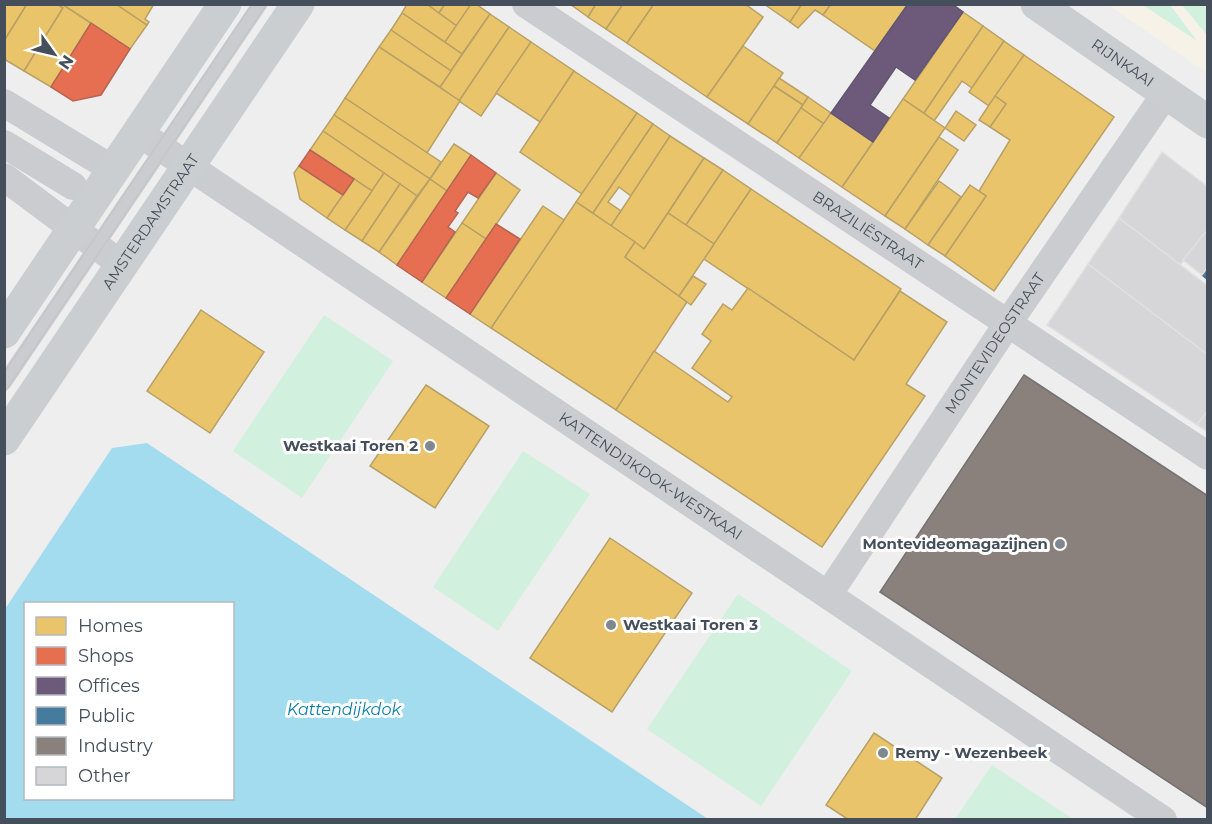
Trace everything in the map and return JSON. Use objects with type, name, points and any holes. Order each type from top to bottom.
[{"type":"street","name":"AMSTERDAMSTRAAT","points":[[4,332],[98,246],[114,170],[163,149],[225,4]]},
{"type":"street","name":"AMSTERDAMSTRAAT","points":[[4,439],[98,246],[163,149],[298,4]]},
{"type":"street","name":"BRAZILIËSTRAAT","points":[[526,4],[1208,456]]},
{"type":"street","name":"RIJNKAAI","points":[[1038,4],[1208,122]]},
{"type":"street","name":"MONTEVIDEOSTRAAT","points":[[828,595],[1008,323],[1166,93]]},
{"type":"street","points":[[4,104],[114,170]]},
{"type":"street","points":[[4,144],[73,186]]},
{"type":"street","name":"KATTENDIJKDOK-WESTKAAI","points":[[163,149],[1163,819]]},
{"type":"street","points":[[4,177],[98,246]]},
{"type":"lane","points":[[163,149],[260,4]]},
{"type":"lane","points":[[4,383],[98,246]]},
{"type":"shaded area","points":[[1108,5],[1207,5],[1207,73]]},
{"type":"green space","points":[[1143,5],[1170,5],[1197,41]]},
{"type":"green space","points":[[1182,5],[1207,5],[1207,35]]},
{"type":"green space","points":[[324,315],[393,361],[302,498],[233,451]]},
{"type":"green space","points":[[523,451],[590,494],[498,631],[433,587]]},
{"type":"green space","points":[[738,594],[852,671],[761,806],[647,729]]},
{"type":"green space","points":[[992,765],[1073,819],[955,819]]},
{"type":"water","name":"Kattendijkdok","points":[[147,443],[708,819],[5,819],[5,609],[112,448]]},
{"type":"building: Homes","points":[[4,4],[27,4],[4,41]]},
{"type":"building: Homes","points":[[27,4],[57,4],[63,8],[24,71],[4,59],[4,41]]},
{"type":"building: Homes","points":[[57,4],[62,4],[91,23],[51,87],[24,71],[63,8]]},
{"type":"building: Homes","points":[[62,4],[116,4],[147,25],[130,49]]},
{"type":"building: Homes","points":[[116,4],[154,4],[145,19],[149,22],[147,25]]},
{"type":"building: Homes","points":[[407,4],[427,4],[457,26],[445,42],[402,13]]},
{"type":"building: Homes","points":[[427,4],[445,4],[439,13]]},
{"type":"building: Homes","points":[[445,4],[471,4],[457,26],[439,13]]},
{"type":"building: Homes","points":[[471,4],[476,4],[490,14],[462,54],[445,42]]},
{"type":"building: Homes","points":[[570,4],[596,4],[588,17]]},
{"type":"building: Homes","points":[[596,4],[623,4],[606,29],[588,17]]},
{"type":"building: Homes","points":[[623,4],[654,4],[627,43],[606,29]]},
{"type":"building: Homes","points":[[654,4],[745,4],[763,17],[707,97],[627,43]]},
{"type":"building: Homes","points":[[764,4],[802,4],[790,22]]},
{"type":"building: Homes","points":[[802,4],[831,4],[823,15],[815,10],[798,28],[790,22]]},
{"type":"building: Homes","points":[[831,4],[908,4],[875,51],[823,15]]},
{"type":"building: Homes","points":[[963,12],[983,26],[924,113],[903,99]]},
{"type":"building: Homes","points":[[402,13],[462,54],[451,71],[391,30]]},
{"type":"building: Homes","points":[[490,14],[509,27],[459,101],[440,87]]},
{"type":"building: Homes","points":[[983,26],[1004,41],[972,88],[962,81],[934,121],[924,113]]},
{"type":"building: Homes","points":[[509,27],[531,42],[481,116],[459,101]]},
{"type":"building: Homes","points":[[391,30],[451,71],[440,87],[379,47]]},
{"type":"building: Homes","points":[[1004,41],[1024,55],[989,106],[969,92]]},
{"type":"building: Homes","points":[[531,42],[574,71],[540,122],[496,93]]},
{"type":"building: Homes","points":[[743,46],[783,73],[748,124],[707,97]]},
{"type":"building: Homes","points":[[379,47],[460,101],[427,153],[345,98]]},
{"type":"building: Homes","points":[[1024,55],[1114,117],[994,291],[945,256],[986,196],[979,191],[1010,140],[990,127],[1006,104],[995,96]]},
{"type":"building: Homes","points":[[574,71],[637,113],[582,194],[520,152]]},
{"type":"building: Homes","points":[[779,78],[808,97],[803,105],[774,86]]},
{"type":"building: Homes","points":[[774,86],[803,105],[777,143],[748,124]]},
{"type":"building: Homes","points":[[995,96],[1006,104],[990,127],[979,120]]},
{"type":"building: Homes","points":[[808,97],[831,113],[824,124],[801,108]]},
{"type":"building: Homes","points":[[345,98],[441,162],[430,179],[334,115]]},
{"type":"building: Homes","points":[[903,99],[945,128],[885,216],[842,187]]},
{"type":"building: Homes","points":[[801,108],[824,124],[799,158],[777,143]]},
{"type":"building: Homes","points":[[956,111],[976,125],[964,141],[945,128]]},
{"type":"building: Homes","points":[[637,113],[653,124],[593,213],[576,202]]},
{"type":"building: Homes","points":[[831,113],[873,142],[842,187],[799,158]]},
{"type":"building: Homes","points":[[334,115],[430,179],[417,196],[323,131]]},
{"type":"building: Homes","points":[[653,124],[670,136],[631,196],[619,187],[608,202],[621,211],[611,226],[593,213]]},
{"type":"building: Homes","points":[[323,131],[384,173],[372,191],[310,150]]},
{"type":"building: Homes","points":[[670,136],[704,158],[644,249],[611,226]]},
{"type":"building: Homes","points":[[939,137],[958,150],[905,229],[885,216]]},
{"type":"building: Homes","points":[[454,144],[471,155],[447,191],[430,179]]},
{"type":"building: Homes","points":[[704,158],[723,170],[686,225],[668,213]]},
{"type":"building: Homes","points":[[299,166],[343,195],[327,218],[300,199],[294,173]]},
{"type":"building: Homes","points":[[723,170],[751,189],[714,244],[686,225]]},
{"type":"building: Homes","points":[[384,173],[400,184],[362,241],[345,230]]},
{"type":"building: Homes","points":[[496,173],[520,190],[486,239],[462,223]]},
{"type":"building: Homes","points":[[354,179],[372,191],[345,230],[327,218]]},
{"type":"building: Homes","points":[[430,179],[447,191],[397,265],[379,252]]},
{"type":"building: Homes","points":[[939,181],[961,197],[928,245],[905,229]]},
{"type":"building: Homes","points":[[400,184],[417,196],[379,252],[362,241]]},
{"type":"building: Homes","points":[[970,185],[986,196],[945,256],[928,245]]},
{"type":"building: Homes","points":[[751,189],[901,289],[854,360],[704,259]]},
{"type":"building: Homes","points":[[576,202],[635,242],[625,257],[687,302],[616,410],[491,328]]},
{"type":"building: Homes","points":[[543,206],[564,220],[491,328],[470,314]]},
{"type":"building: Homes","points":[[668,213],[714,244],[679,296],[625,257],[635,242],[644,249]]},
{"type":"building: Homes","points":[[462,223],[486,239],[446,298],[422,282]]},
{"type":"building: Homes","points":[[693,276],[706,284],[691,305],[679,296]]},
{"type":"building: Homes","points":[[748,288],[854,360],[900,291],[947,322],[906,384],[925,396],[822,547],[616,410],[654,351],[728,402],[732,397],[692,368],[711,341],[702,334],[723,304],[732,310]]},
{"type":"building: Homes","points":[[201,310],[264,352],[210,433],[147,391]]},
{"type":"building: Homes","name":"Westkaai Toren 2","points":[[426,385],[489,426],[435,508],[370,466]]},
{"type":"building: Homes","name":"Westkaai Toren 3","points":[[610,538],[692,593],[612,712],[530,658]]},
{"type":"building: Homes","points":[[874,733],[942,778],[915,820],[849,820],[826,805]]},
{"type":"building: Shops","points":[[91,23],[130,49],[101,95],[73,101],[51,87]]},
{"type":"building: Shops","points":[[310,150],[354,179],[343,195],[299,166]]},
{"type":"building: Shops","points":[[471,155],[496,173],[478,198],[468,192],[455,211],[458,213],[448,227],[455,232],[422,282],[397,265]]},
{"type":"building: Shops","points":[[496,224],[520,239],[470,314],[446,298]]},
{"type":"building: Offices","points":[[908,4],[952,4],[963,12],[915,80],[896,67],[870,105],[889,118],[873,142],[831,113]]},
{"type":"building: Public","points":[[1208,267],[1208,280],[1202,275]]},
{"type":"building: Industry","name":"Montevideomagazijnen","points":[[1024,375],[1208,496],[1208,808],[880,592]]},
{"type":"building: Other","points":[[1162,152],[1208,187],[1208,229],[1180,265],[1119,218]]},
{"type":"building: Other","points":[[1119,218],[1208,286],[1208,355],[1088,264]]},
{"type":"building: Other","points":[[1208,229],[1208,267],[1202,275],[1183,260]]},
{"type":"building: Other","points":[[1088,264],[1208,355],[1208,410],[1197,425],[1047,325]]},
{"type":"building: Other","points":[[1208,410],[1208,432],[1197,425]]},
{"type":"tram line","points":[[4,373],[252,4]]},
{"type":"tram line","points":[[4,393],[267,4]]},
{"type":"place","name":"Westkaai Toren 2","points":[[430,446]]},
{"type":"place","name":"Montevideomagazijnen","points":[[1060,544]]},
{"type":"place","name":"Westkaai Toren 3","points":[[611,625]]},
{"type":"place","name":"Remy - Wezenbeek","points":[[883,753]]}]
